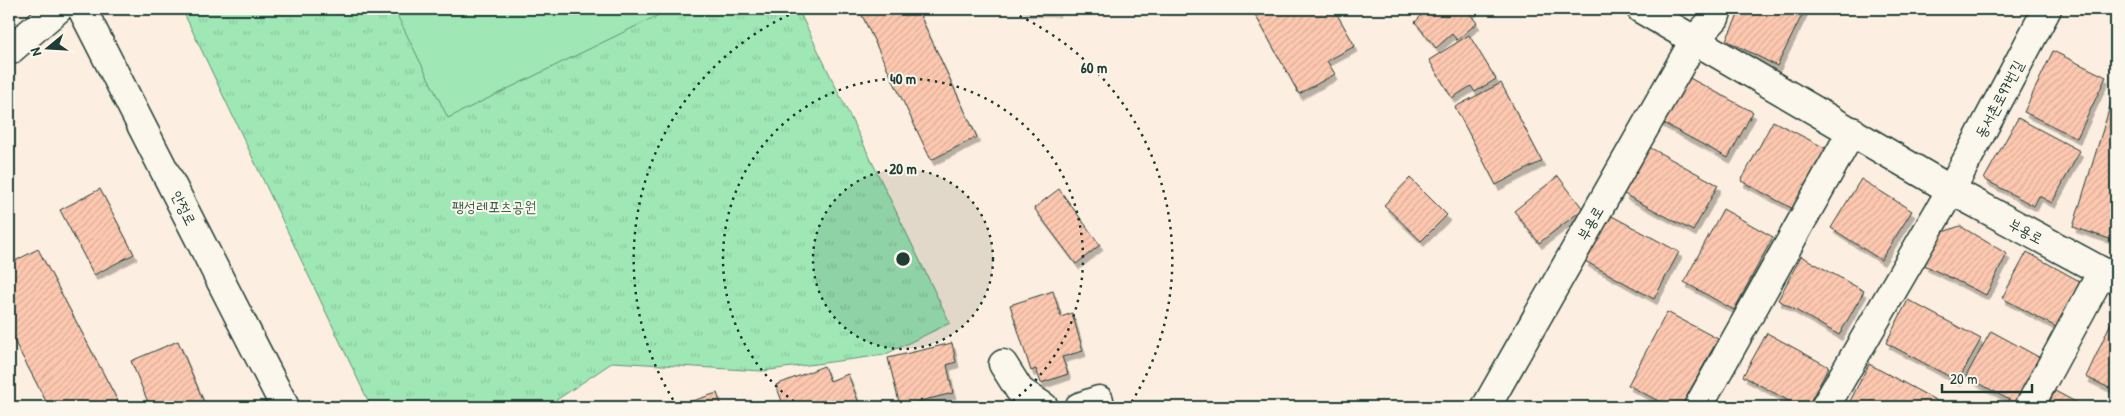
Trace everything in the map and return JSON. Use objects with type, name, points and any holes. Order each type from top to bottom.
[{"type":"street","points":[[9,51],[58,9]]},
{"type":"street","name":"안정로","points":[[82,9],[285,407]]},
{"type":"street","name":"부용로","points":[[1641,9],[1951,190],[2109,275],[2029,407]]},
{"type":"street","points":[[1695,39],[1714,18],[1718,9]]},
{"type":"street","name":"동서촌로97번길","points":[[1951,190],[2047,9]]},
{"type":"street","name":"부용로","points":[[1486,407],[1695,39]]},
{"type":"street","points":[[1698,407],[1852,131]]},
{"type":"street","points":[[1825,407],[1951,190]]},
{"type":"street","points":[[1003,364],[1020,391],[1044,407]]},
{"type":"green space","name":"팽성레포츠공원","points":[[182,9],[798,9],[950,323],[884,355],[762,371],[613,362],[546,407],[371,407]]},
{"type":"green space","points":[[394,9],[671,9],[448,118]]},
{"type":"building","points":[[859,9],[917,9],[977,137],[931,160]]},
{"type":"building","points":[[1023,9],[1057,9],[1057,11],[1022,11]]},
{"type":"building","points":[[1252,9],[1334,9],[1355,46],[1327,61],[1335,74],[1299,94]]},
{"type":"building","points":[[1415,9],[1475,9],[1470,14],[1477,23],[1457,40],[1452,34],[1436,48],[1415,22],[1421,16]]},
{"type":"building","points":[[1741,9],[1805,9],[1777,66],[1726,40]]},
{"type":"building","points":[[1469,35],[1496,79],[1475,92],[1471,86],[1452,98],[1429,60]]},
{"type":"building","points":[[2053,51],[2106,77],[2077,138],[2024,112]]},
{"type":"building","points":[[1684,75],[1753,112],[1728,158],[1659,121]]},
{"type":"building","points":[[1501,83],[1542,161],[1496,185],[1455,107]]},
{"type":"building","points":[[2116,90],[2116,241],[2073,227]]},
{"type":"building","points":[[2018,118],[2080,151],[2052,203],[2039,196],[2034,206],[1984,179]]},
{"type":"building","points":[[1773,121],[1827,149],[1795,210],[1741,181]]},
{"type":"building","points":[[1649,147],[1718,185],[1693,231],[1624,194]]},
{"type":"building","points":[[1558,176],[1583,209],[1539,243],[1514,211]]},
{"type":"building","points":[[1410,178],[1447,215],[1421,241],[1384,205]]},
{"type":"building","points":[[1861,179],[1912,211],[1881,260],[1831,228]]},
{"type":"building","points":[[100,189],[134,254],[94,275],[60,210]]},
{"type":"building","points":[[1059,189],[1100,245],[1076,264],[1034,208]]},
{"type":"building","points":[[1723,209],[1773,237],[1734,310],[1684,282]]},
{"type":"building","points":[[1610,215],[1679,252],[1654,299],[1585,261]]},
{"type":"building","points":[[1960,226],[2007,254],[1986,295],[1924,265],[1943,232]]},
{"type":"building","points":[[38,249],[121,407],[49,407],[9,331],[9,264]]},
{"type":"building","points":[[2027,252],[2083,283],[2058,328],[2002,298]]},
{"type":"building","points":[[1801,256],[1864,291],[1839,335],[1778,300]]},
{"type":"building","points":[[1053,291],[1061,317],[1072,313],[1083,351],[1062,357],[1068,374],[1041,383],[1036,369],[1031,371],[1010,305]]},
{"type":"building","points":[[1908,300],[1981,339],[1958,381],[1886,343]]},
{"type":"building","points":[[1667,312],[1718,339],[1681,407],[1670,407],[1628,385]]},
{"type":"building","points":[[2114,316],[2116,317],[2116,391],[2086,377]]},
{"type":"building","points":[[1991,331],[2046,361],[2022,407],[1966,376]]},
{"type":"building","points":[[1767,333],[1829,367],[1807,407],[1800,407],[1743,376]]},
{"type":"building","points":[[178,341],[206,407],[150,407],[131,361]]},
{"type":"building","points":[[952,343],[956,362],[947,365],[953,393],[900,406],[888,358]]},
{"type":"building","points":[[1869,364],[1941,403],[1939,407],[1847,407]]},
{"type":"building","points":[[824,366],[830,381],[848,374],[860,406],[784,407],[776,385]]},
{"type":"building","points":[[2055,391],[2085,407],[2047,407]]},
{"type":"building","points":[[717,393],[722,407],[687,407],[686,403]]}]
